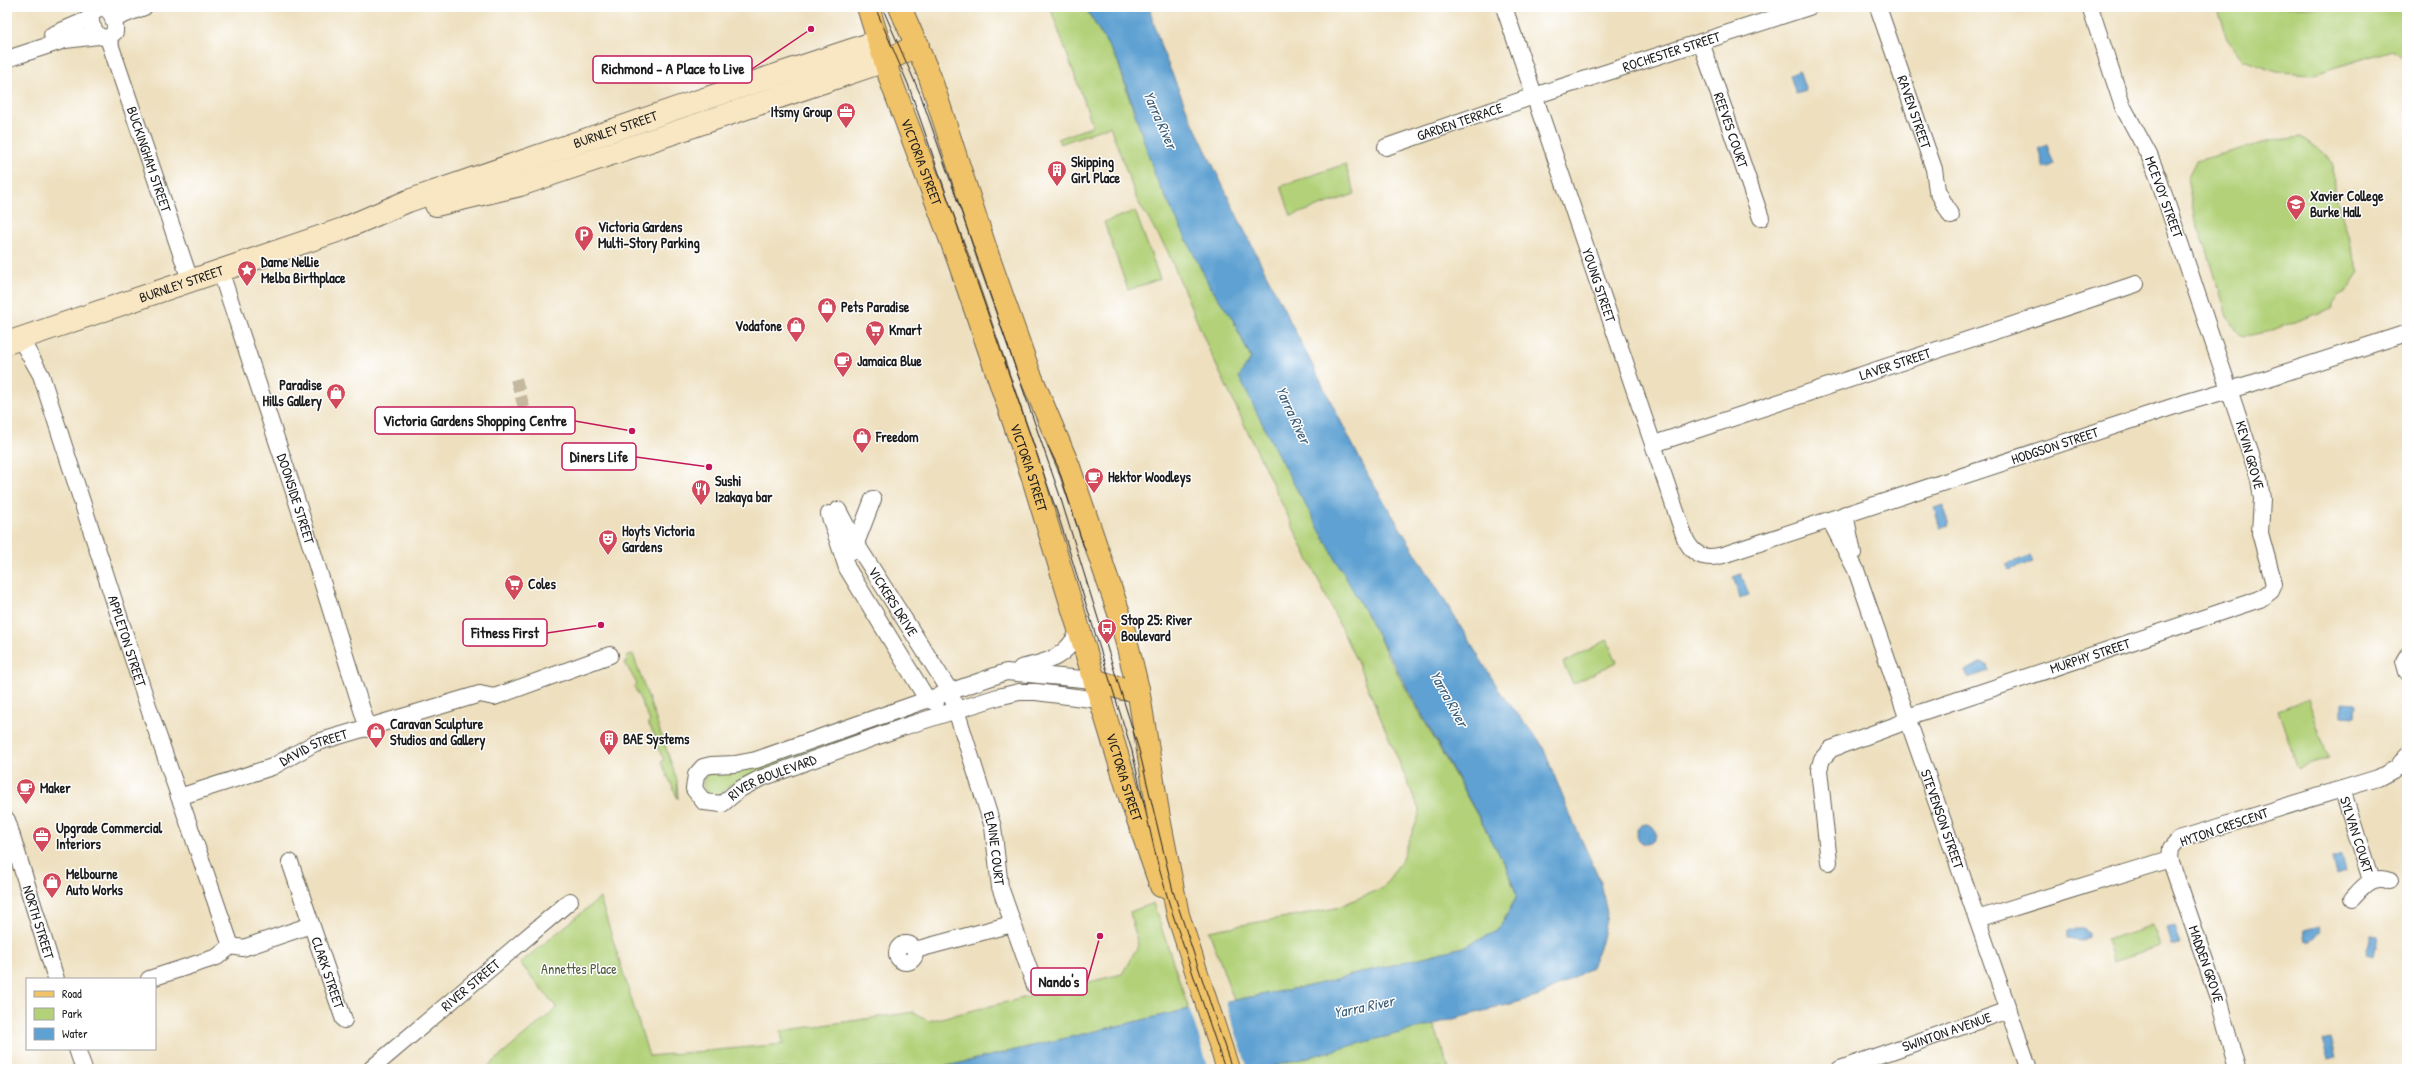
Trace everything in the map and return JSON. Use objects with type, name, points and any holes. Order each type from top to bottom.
[{"type":"main road","name":"VICTORIA STREET","points":[[868,7],[919,158],[958,260],[1030,468],[1096,690],[1154,868],[1182,931],[1228,1069]]},
{"type":"main road","name":"VICTORIA STREET","points":[[900,7],[916,42],[950,135],[988,256],[1029,372],[1073,478],[1125,631],[1139,697],[1159,818],[1182,931]]},
{"type":"main road","points":[[879,41],[896,37],[916,42]]},
{"type":"main road","name":"BURNLEY STREET","points":[[516,175],[680,106],[879,41]]},
{"type":"main road","points":[[885,61],[916,42]]},
{"type":"main road","name":"BURNLEY STREET","points":[[14,340],[355,224],[408,201],[516,175],[686,130],[885,61]]},
{"type":"main road","points":[[680,106],[686,130]]},
{"type":"main road","points":[[1096,690],[1124,701],[1139,697]]},
{"type":"street","points":[[114,19],[144,7]]},
{"type":"street","name":"YOUNG STREET","points":[[1504,7],[1687,544],[1692,551],[1702,557]]},
{"type":"street","name":"ROCHESTER STREET","points":[[1534,96],[1808,7]]},
{"type":"street","name":"RAVEN STREET","points":[[1878,7],[1934,169],[1937,190],[1951,216]]},
{"type":"street","name":"MCEVOY STREET","points":[[2090,7],[2123,107],[2158,177],[2230,389]]},
{"type":"street","points":[[7,51],[95,11],[106,8],[114,19],[114,32],[103,37],[65,40],[7,59]]},
{"type":"street","name":"BUCKINGHAM STREET","points":[[95,11],[190,280]]},
{"type":"street","name":"REEVES COURT","points":[[1700,42],[1761,218]]},
{"type":"street","name":"GARDEN TERRACE","points":[[1386,147],[1534,96]]},
{"type":"street","name":"DOONSIDE STREET","points":[[220,270],[294,492],[368,728]]},
{"type":"street","name":"LAVER STREET","points":[[1654,444],[2136,284]]},
{"type":"street","name":"HODGSON STREET","points":[[1702,557],[1724,555],[1845,514],[2407,333]]},
{"type":"street","name":"APPLETON STREET","points":[[14,340],[42,374],[179,797],[231,946]]},
{"type":"street","name":"KEVIN GROVE","points":[[2230,389],[2261,488],[2259,524],[2262,542],[2274,579],[2271,591]]},
{"type":"street","points":[[861,590],[863,575],[852,554],[873,498]]},
{"type":"street","name":"VICKERS DRIVE","points":[[927,699],[846,566],[833,512],[856,544],[950,691],[955,711]]},
{"type":"street","name":"STEVENSON STREET","points":[[1845,514],[1856,570],[2029,1069]]},
{"type":"street","name":"STEVENSON STREET","points":[[1830,520],[1856,570]]},
{"type":"street","name":"MURPHY STREET","points":[[1829,862],[1820,778],[1822,759],[1826,753],[1838,746],[1907,719],[1916,714],[2251,603],[2267,596],[2271,591]]},
{"type":"street","points":[[875,613],[893,601]]},
{"type":"street","name":"RIVER BOULEVARD","points":[[1079,631],[1070,646],[1060,656],[1044,662],[1006,672],[950,691],[756,760],[735,764],[707,766],[696,775],[695,791],[700,799],[706,803],[722,804],[754,781],[903,727],[955,711],[1019,692],[1096,690]]},
{"type":"street","name":"DAVID STREET","points":[[179,797],[272,767],[315,743],[480,694],[494,696],[610,655]]},
{"type":"street","points":[[2407,656],[2404,661],[2407,672]]},
{"type":"street","name":"RIVER BOULEVARD","points":[[1006,672],[1096,690]]},
{"type":"street","points":[[927,699],[955,711]]},
{"type":"street","points":[[897,710],[903,727]]},
{"type":"street","name":"ELAINE COURT","points":[[955,711],[993,827],[998,882],[1035,986]]},
{"type":"street","points":[[859,724],[864,741]]},
{"type":"street","name":"HYTON CRESCENT","points":[[1977,919],[2170,860],[2171,848],[2179,839],[2342,790],[2388,773],[2396,768],[2407,755]]},
{"type":"street","name":"SYLVAN COURT","points":[[2342,790],[2371,880]]},
{"type":"street","name":"NORTH STREET","points":[[7,820],[56,978]]},
{"type":"street","name":"MADDEN GROVE","points":[[2170,860],[2218,998],[2238,1069]]},
{"type":"street","name":"CLARK STREET","points":[[290,862],[344,1020]]},
{"type":"street","name":"SYLVAN COURT","points":[[2352,899],[2364,885],[2371,880],[2378,878],[2390,881]]},
{"type":"street","name":"RIVER STREET","points":[[371,1069],[570,901]]},
{"type":"street","points":[[915,950],[1012,924]]},
{"type":"street","name":"CLARK STREET","points":[[231,946],[243,948],[311,925]]},
{"type":"street","points":[[152,978],[217,956],[231,946]]},
{"type":"street","name":"SWINTON AVENUE","points":[[1840,1069],[2009,1010]]},
{"type":"street","points":[[77,1050],[84,1069]]},
{"type":"green space","points":[[1050,7],[1085,7],[1118,62],[1130,101],[1209,285],[1232,318],[1388,657],[1506,866],[1517,896],[1498,931],[1463,947],[1313,985],[1234,1000],[1209,931],[1336,908],[1384,887],[1402,859],[1420,812],[1358,664],[1210,352],[1167,250],[1137,200],[1110,126],[1060,144],[1058,139],[1093,126]]},
{"type":"green space","points":[[2216,7],[2407,7],[2407,60],[2392,50],[2314,74],[2277,72],[2243,60],[2227,39]]},
{"type":"green space","points":[[2302,137],[2324,153],[2333,165],[2334,189],[2359,273],[2346,292],[2337,297],[2332,308],[2267,332],[2242,337],[2228,319],[2207,250],[2195,220],[2187,178],[2196,161],[2270,141]]},
{"type":"green space","points":[[1345,164],[1355,194],[1291,216],[1281,186]]},
{"type":"green space","points":[[1135,211],[1160,279],[1128,290],[1104,222]]},
{"type":"green space","points":[[1607,640],[1617,662],[1573,684],[1563,663]]},
{"type":"green space","points":[[633,654],[677,780],[678,799],[661,762],[664,760],[654,741],[656,738],[648,723],[650,721],[634,686],[637,684],[625,663],[628,661],[626,656]]},
{"type":"green space","points":[[2308,699],[2328,758],[2298,769],[2278,710]]},
{"type":"green space","points":[[843,735],[848,738],[846,742],[731,784],[719,796],[710,795],[705,791],[703,784],[705,776],[713,772],[729,773]]},
{"type":"green space","name":"Annettes Place","points":[[600,898],[649,1056],[783,1044],[781,1031],[914,1012],[929,1021],[1122,974],[1138,946],[1130,912],[1153,903],[1189,1009],[935,1069],[485,1069],[557,1008],[520,963]]},
{"type":"green space","points":[[2153,925],[2160,947],[2113,962],[2106,940]]},
{"type":"green space","points":[[1433,1023],[1449,1069],[1263,1069]]},
{"type":"water","name":"Yarra River","points":[[1085,7],[1149,7],[1161,47],[1190,117],[1241,224],[1369,477],[1501,693],[1542,745],[1571,817],[1601,882],[1607,914],[1601,942],[1591,968],[1537,997],[1263,1069],[935,1069],[1189,1009],[1313,985],[1463,947],[1498,931],[1517,896],[1506,866],[1280,459],[1239,377],[1251,358],[1232,318],[1209,285],[1156,178],[1118,62]]},
{"type":"water","points":[[1799,71],[1806,91],[1796,94],[1790,75]]},
{"type":"water","points":[[2047,145],[2054,165],[2044,168],[2038,149]]},
{"type":"water","points":[[1943,505],[1950,525],[1940,528],[1934,508]]},
{"type":"water","points":[[2030,556],[2033,562],[2009,570],[2007,564]]},
{"type":"water","points":[[1741,574],[1749,595],[1740,598],[1733,577]]},
{"type":"water","points":[[1982,662],[1987,665],[1989,671],[1968,678],[1965,671]]},
{"type":"water","points":[[2342,703],[2357,704],[2356,716],[2342,715]]},
{"type":"water","points":[[1646,824],[1653,827],[1656,834],[1653,841],[1646,844],[1639,841],[1636,834],[1639,827]]},
{"type":"water","points":[[2342,855],[2346,871],[2337,874],[2333,858]]},
{"type":"water","points":[[2174,925],[2180,944],[2172,946],[2167,927]]},
{"type":"water","points":[[2319,926],[2321,930],[2311,942],[2305,940],[2303,930]]},
{"type":"water","points":[[2084,927],[2089,933],[2088,937],[2080,941],[2067,939],[2067,932]]},
{"type":"water","points":[[2371,935],[2378,936],[2374,956],[2366,954]]},
{"type":"water","points":[[2331,1038],[2336,1057],[2329,1059],[2323,1040]]},
{"type":"pier","points":[[1225,1000],[1248,1069],[1209,1069],[1189,1007]]},
{"type":"tunnel","points":[[516,379],[527,418]]},
{"type":"tram line","points":[[875,7],[908,84],[1059,518],[1132,751],[1157,861],[1170,906],[1225,1069]]},
{"type":"tram line","points":[[882,7],[921,96],[1059,493],[1139,750],[1173,891],[1232,1069]]},
{"type":"tram line","points":[[1048,446],[1058,467],[1085,551]]},
{"type":"place","name":"Richmond - A Place to Live","points":[[811,29]]},
{"type":"place","name":"Itsmy Group","points":[[846,129]]},
{"type":"place","name":"Skipping Girl Place","points":[[1057,187]]},
{"type":"place","name":"Xavier College Burke Hall","points":[[2296,221]]},
{"type":"place","name":"Victoria Gardens Multi-Story Parking","points":[[584,252]]},
{"type":"place","name":"Dame Nellie Melba Birthplace","points":[[247,287]]},
{"type":"place","name":"Pets Paradise","points":[[827,324]]},
{"type":"place","name":"Vodafone","points":[[796,343]]},
{"type":"place","name":"Kmart","points":[[875,347]]},
{"type":"place","name":"Jamaica Blue","points":[[843,378]]},
{"type":"place","name":"Paradise Hills Gallery","points":[[336,410]]},
{"type":"place","name":"Victoria Gardens Shopping Centre","points":[[632,431]]},
{"type":"place","name":"Freedom","points":[[862,454]]},
{"type":"place","name":"Diners Life","points":[[709,467]]},
{"type":"place","name":"Hektor Woodleys","points":[[1094,494]]},
{"type":"place","name":"Sushi Izakaya bar","points":[[701,506]]},
{"type":"place","name":"Hoyts Victoria Gardens","points":[[608,556]]},
{"type":"place","name":"Coles","points":[[514,601]]},
{"type":"place","name":"Fitness First","points":[[601,625]]},
{"type":"place","name":"Stop 25: River Boulevard","points":[[1107,645]]},
{"type":"place","name":"Caravan Sculpture Studios and Gallery","points":[[376,749]]},
{"type":"place","name":"BAE Systems","points":[[609,756]]},
{"type":"place","name":"Maker","points":[[26,805]]},
{"type":"place","name":"Upgrade Commercial Interiors","points":[[42,853]]},
{"type":"place","name":"Melbourne Auto Works","points":[[52,899]]},
{"type":"place","name":"Nando's","points":[[1100,936]]}]
